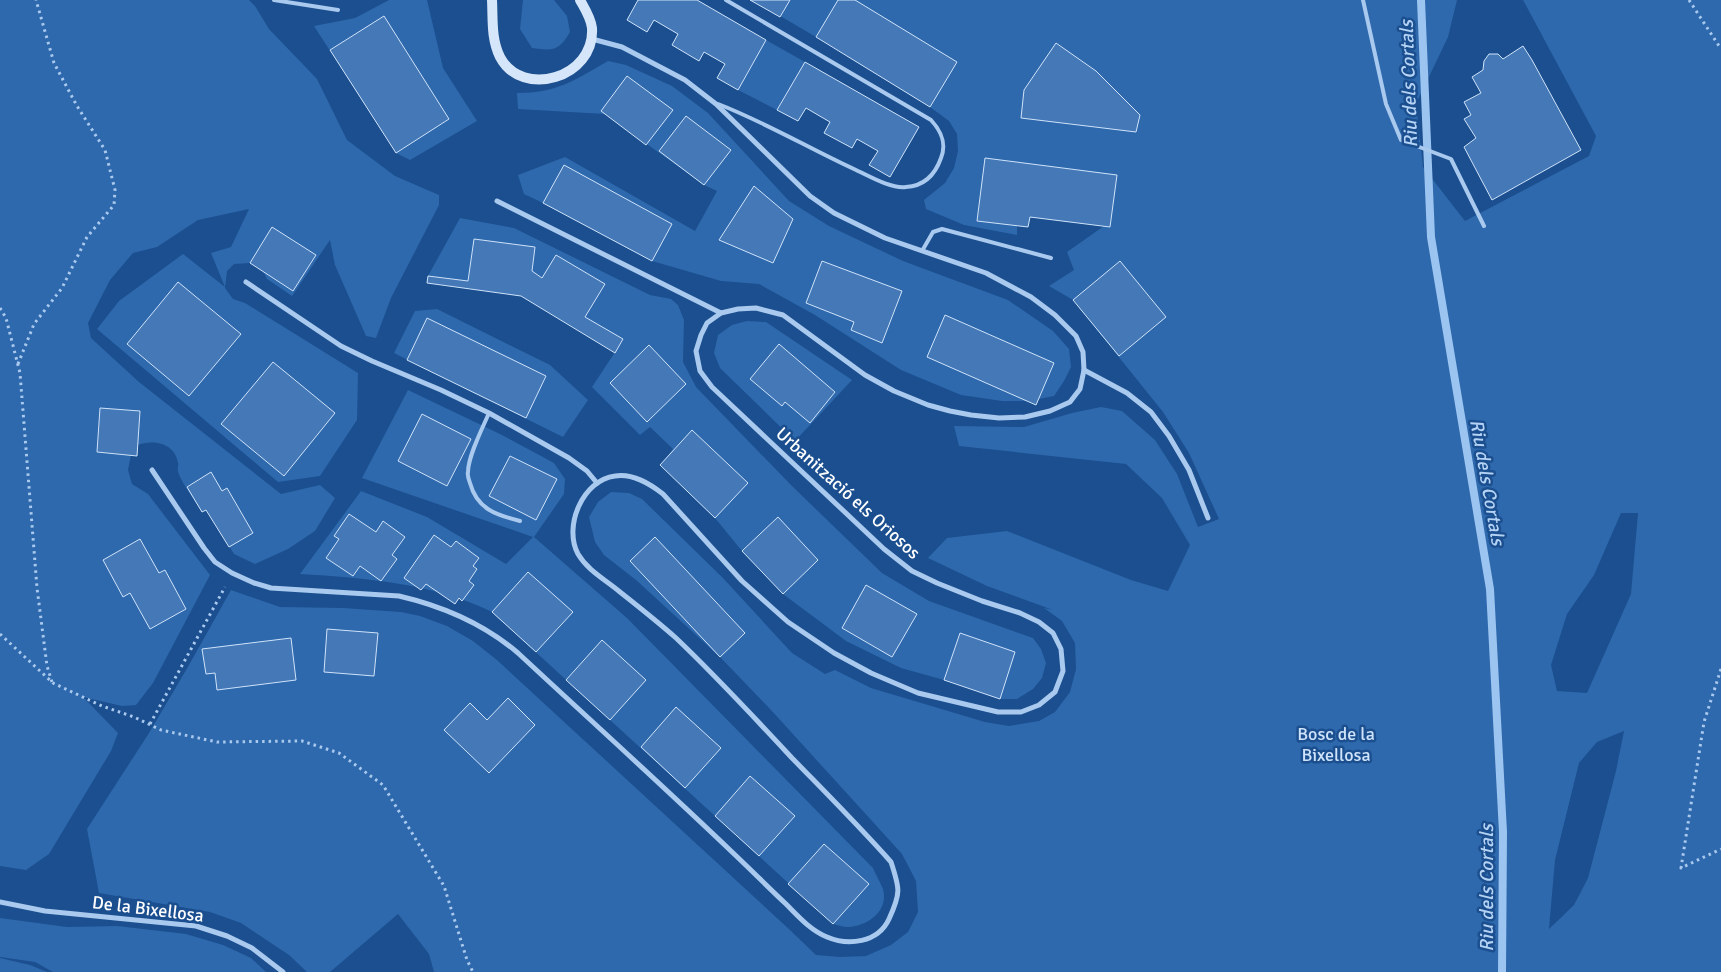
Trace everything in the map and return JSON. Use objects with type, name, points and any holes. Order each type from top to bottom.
[{"type":"main road","points":[[492,0],[496,47],[504,63],[518,76],[528,79],[547,79],[559,76],[581,63],[588,52],[592,39],[592,26],[588,13],[580,0]]},
{"type":"street","points":[[497,201],[721,313],[738,309],[756,308],[783,315],[865,375],[894,391],[928,405],[950,412],[972,415],[1008,418],[1025,417],[1050,412],[1070,402],[1080,388],[1084,370],[1083,352],[1076,336],[1055,315],[1032,297],[986,273],[885,238],[834,213],[810,196],[716,104],[685,80],[622,47],[592,39]]},
{"type":"street","points":[[152,470],[204,548],[215,562],[232,573],[271,588],[399,596],[454,614],[480,627],[502,640],[518,653],[731,851],[808,926],[825,937],[840,942],[856,942],[873,936],[886,926],[897,902],[898,884],[891,862],[714,676],[646,612],[594,573],[578,554],[573,533],[575,517],[588,492],[597,483],[587,471],[569,458],[489,413],[341,346],[246,282]]},
{"type":"street","name":"Urbanització els Oriosos","points":[[597,483],[614,476],[627,476],[651,485],[686,517],[742,581],[788,622],[834,653],[892,682],[918,693],[998,712],[1021,712],[1039,705],[1055,692],[1063,671],[1061,649],[1053,633],[1039,622],[1020,613],[982,602],[912,571],[884,549],[712,387],[700,371],[696,351],[707,323],[721,313]]},
{"type":"street","points":[[1084,370],[1127,393],[1151,412],[1169,436],[1189,470],[1208,518]]},
{"type":"street","name":"De la Bixellosa","points":[[0,902],[46,911],[196,926],[227,936],[252,948],[283,972]]},
{"type":"lane","points":[[274,0],[338,10]]},
{"type":"lane","points":[[716,104],[734,110],[878,181],[904,188],[921,184],[934,174],[942,157],[944,145],[940,130],[931,120],[726,0]]},
{"type":"lane","points":[[1363,0],[1386,104],[1401,140],[1451,159],[1484,226]]},
{"type":"lane","points":[[922,251],[933,232],[942,229],[1051,258]]},
{"type":"lane","points":[[489,413],[475,444],[467,472],[473,493],[484,507],[500,516],[520,521]]},
{"type":"path","points":[[18,364],[34,324],[62,288],[87,237],[114,205],[115,190],[106,150],[77,106],[54,63],[36,0]]},
{"type":"path","points":[[1689,0],[1721,49]]},
{"type":"path","points":[[0,308],[6,318],[18,364],[26,432],[37,588],[47,666],[53,683]]},
{"type":"path","points":[[150,724],[232,573]]},
{"type":"path","points":[[0,634],[53,683],[102,706],[161,730],[217,742],[302,741],[339,753],[384,785],[444,886],[467,960],[473,972]]},
{"type":"path","points":[[1721,669],[1704,722],[1681,868],[1721,849]]},
{"type":"green space","points":[[0,0],[249,0],[255,6],[269,29],[317,79],[347,140],[395,176],[439,195],[439,205],[391,298],[376,338],[366,336],[335,265],[330,240],[292,296],[267,279],[263,271],[250,263],[234,264],[227,271],[225,288],[233,299],[245,303],[358,373],[357,420],[320,476],[278,482],[97,329],[119,301],[183,254],[225,287],[211,253],[231,247],[249,209],[198,220],[157,247],[133,253],[110,280],[88,323],[91,338],[139,382],[281,494],[320,485],[335,498],[315,531],[288,549],[255,564],[234,554],[206,510],[202,512],[182,480],[173,451],[163,444],[157,443],[150,442],[137,445],[100,408],[97,452],[131,455],[128,470],[132,484],[148,494],[210,575],[153,683],[136,705],[122,706],[83,697],[118,733],[111,751],[49,854],[26,870],[0,866]]},
{"type":"green space","points":[[389,0],[427,0],[443,68],[477,121],[410,160],[396,153],[314,26],[355,18]]},
{"type":"green space","points":[[523,0],[554,0],[567,16],[570,32],[559,46],[550,49],[532,48],[520,29]]},
{"type":"green space","name":"Bosc de la Bixellosa","points":[[753,0],[1457,0],[1448,37],[1416,104],[1423,167],[1465,221],[1589,156],[1596,136],[1523,0],[1721,0],[1721,972],[434,972],[429,954],[398,914],[330,972],[307,972],[289,955],[241,923],[210,912],[99,893],[87,829],[149,733],[231,590],[280,607],[343,608],[401,612],[420,616],[447,626],[473,641],[497,660],[816,955],[840,957],[866,956],[891,945],[908,932],[918,912],[916,881],[902,854],[720,657],[636,580],[604,555],[595,542],[589,517],[598,502],[611,492],[629,493],[642,499],[723,578],[792,653],[825,674],[835,670],[871,688],[985,722],[1009,726],[1039,721],[1055,712],[1070,692],[1076,669],[1075,643],[1062,621],[1044,608],[1053,610],[987,586],[928,558],[947,538],[1007,531],[1131,580],[1168,591],[1190,545],[1162,498],[1126,464],[959,446],[954,426],[1024,427],[1101,407],[1122,411],[1155,440],[1177,474],[1198,527],[1219,519],[1189,453],[1163,412],[1073,300],[1049,286],[1074,270],[1067,252],[1104,226],[1030,217],[1028,227],[1017,226],[1017,235],[964,225],[926,209],[924,200],[945,183],[954,168],[958,151],[957,134],[949,121],[930,107]],"holes":[[[1621,513],[1638,513],[1631,594],[1587,693],[1557,691],[1551,665],[1567,614],[1594,575]],[[1624,731],[1616,771],[1588,878],[1574,905],[1549,929],[1555,860],[1579,763],[1597,742]]]},
{"type":"green space","points":[[766,40],[805,62],[777,110],[738,90]]},
{"type":"green space","points":[[608,61],[626,65],[672,86],[708,113],[789,201],[829,226],[903,261],[1008,300],[1053,331],[1069,349],[1071,367],[1054,396],[1029,401],[1002,401],[961,395],[901,370],[815,315],[759,284],[721,281],[652,261],[524,194],[518,175],[565,157],[695,231],[717,191],[704,185],[605,114],[518,109],[517,93],[555,88]]},
{"type":"green space","points":[[460,218],[514,228],[650,295],[671,299],[678,305],[684,320],[683,362],[696,387],[792,486],[882,573],[929,601],[1033,638],[1041,649],[1046,663],[1042,678],[1033,689],[1017,699],[1000,699],[901,668],[846,641],[783,594],[742,551],[715,518],[660,465],[673,449],[650,427],[640,435],[592,387],[623,340],[585,317],[604,284],[556,255],[542,278],[532,271],[535,247],[474,239],[468,281],[428,276]]},
{"type":"green space","points":[[437,309],[550,365],[588,400],[563,437],[394,353],[415,311]]},
{"type":"green space","points":[[747,321],[766,322],[852,380],[795,441],[720,368],[714,353],[718,335],[732,325]]},
{"type":"green space","points":[[408,390],[500,434],[554,463],[565,479],[564,494],[534,537],[627,618],[873,868],[883,889],[884,897],[883,904],[875,916],[863,924],[855,926],[846,927],[833,924],[492,612],[446,594],[422,588],[374,580],[300,574],[361,491],[427,517],[506,564],[533,537],[362,478]]},
{"type":"green space","points":[[0,918],[67,927],[117,926],[186,934],[223,945],[251,958],[266,972],[53,972],[35,962],[0,957]]},
{"type":"green space","points":[[0,958],[30,965],[47,972],[0,972]]},
{"type":"building","points":[[638,0],[697,0],[766,40],[738,90],[717,78],[725,64],[704,52],[699,61],[672,45],[678,34],[654,20],[647,32],[627,20]]},
{"type":"building","points":[[750,0],[790,0],[780,17]]},
{"type":"building","points":[[838,0],[855,0],[957,62],[930,107],[816,37]]},
{"type":"building","points":[[384,16],[449,119],[396,153],[330,50]]},
{"type":"building","points":[[1056,43],[1096,71],[1140,115],[1136,132],[1021,118],[1024,90]]},
{"type":"building","points":[[1523,46],[1581,150],[1492,200],[1464,147],[1476,138],[1464,119],[1471,115],[1464,102],[1481,93],[1472,77],[1483,70],[1484,61],[1489,54],[1498,54],[1503,59]]},
{"type":"building","points":[[805,62],[919,127],[890,177],[869,165],[878,151],[857,139],[852,148],[824,133],[830,122],[806,108],[798,121],[777,110]]},
{"type":"building","points":[[627,76],[673,110],[646,145],[601,111]]},
{"type":"building","points":[[686,116],[731,150],[704,185],[659,151]]},
{"type":"building","points":[[985,158],[1117,175],[1110,227],[1030,217],[1028,227],[977,221]]},
{"type":"building","points":[[564,165],[672,224],[652,261],[543,203]]},
{"type":"building","points":[[754,186],[793,219],[773,263],[719,240]]},
{"type":"building","points":[[272,227],[316,255],[293,291],[250,263]]},
{"type":"building","points":[[474,239],[535,247],[532,271],[542,278],[556,255],[605,284],[585,317],[623,339],[615,353],[521,296],[427,283],[428,276],[468,281]]},
{"type":"building","points":[[822,261],[902,291],[882,343],[851,330],[854,322],[806,303]]},
{"type":"building","points":[[1120,261],[1166,317],[1119,356],[1073,300]]},
{"type":"building","points":[[178,282],[241,334],[189,396],[127,344]]},
{"type":"building","points":[[945,315],[1054,363],[1036,405],[927,357]]},
{"type":"building","points":[[427,318],[546,376],[526,418],[407,360]]},
{"type":"building","points":[[779,344],[835,392],[810,423],[785,402],[782,406],[750,379]]},
{"type":"building","points":[[649,345],[686,384],[647,422],[610,383]]},
{"type":"building","points":[[273,362],[335,413],[284,476],[221,424]]},
{"type":"building","points":[[100,408],[140,411],[137,456],[97,452]]},
{"type":"building","points":[[422,414],[471,439],[447,486],[398,461]]},
{"type":"building","points":[[692,430],[748,483],[715,518],[660,465]]},
{"type":"building","points":[[510,456],[557,479],[536,520],[489,496]]},
{"type":"building","points":[[211,472],[222,491],[227,488],[253,533],[229,547],[206,510],[202,512],[187,487]]},
{"type":"building","points":[[349,514],[376,532],[383,521],[405,537],[392,555],[397,559],[381,581],[360,566],[353,576],[326,558],[339,539],[334,536]]},
{"type":"building","points":[[778,517],[818,560],[783,594],[742,551]]},
{"type":"building","points":[[434,535],[451,547],[456,541],[479,558],[473,566],[477,569],[469,581],[474,585],[462,601],[459,598],[455,604],[426,584],[421,590],[404,578]]},
{"type":"building","points":[[655,537],[745,633],[720,657],[630,561]]},
{"type":"building","points":[[140,539],[159,573],[165,570],[186,609],[150,629],[130,593],[123,597],[103,560]]},
{"type":"building","points":[[528,572],[573,612],[536,652],[492,612]]},
{"type":"building","points":[[866,585],[917,614],[892,657],[842,628]]},
{"type":"building","points":[[327,629],[378,633],[374,676],[324,672]]},
{"type":"building","points":[[960,633],[1015,652],[1000,699],[944,680]]},
{"type":"building","points":[[291,638],[296,680],[217,690],[215,673],[206,674],[202,649]]},
{"type":"building","points":[[602,640],[646,680],[610,720],[566,680]]},
{"type":"building","points":[[508,698],[535,725],[489,773],[444,730],[470,703],[487,720]]},
{"type":"building","points":[[676,707],[721,748],[685,788],[641,747]]},
{"type":"building","points":[[750,776],[795,816],[759,856],[715,816]]},
{"type":"building","points":[[824,844],[869,884],[833,924],[788,884]]},
{"type":"waterway","name":"Riu dels Cortals","points":[[1421,0],[1431,237],[1490,589],[1503,832],[1502,972]]}]
